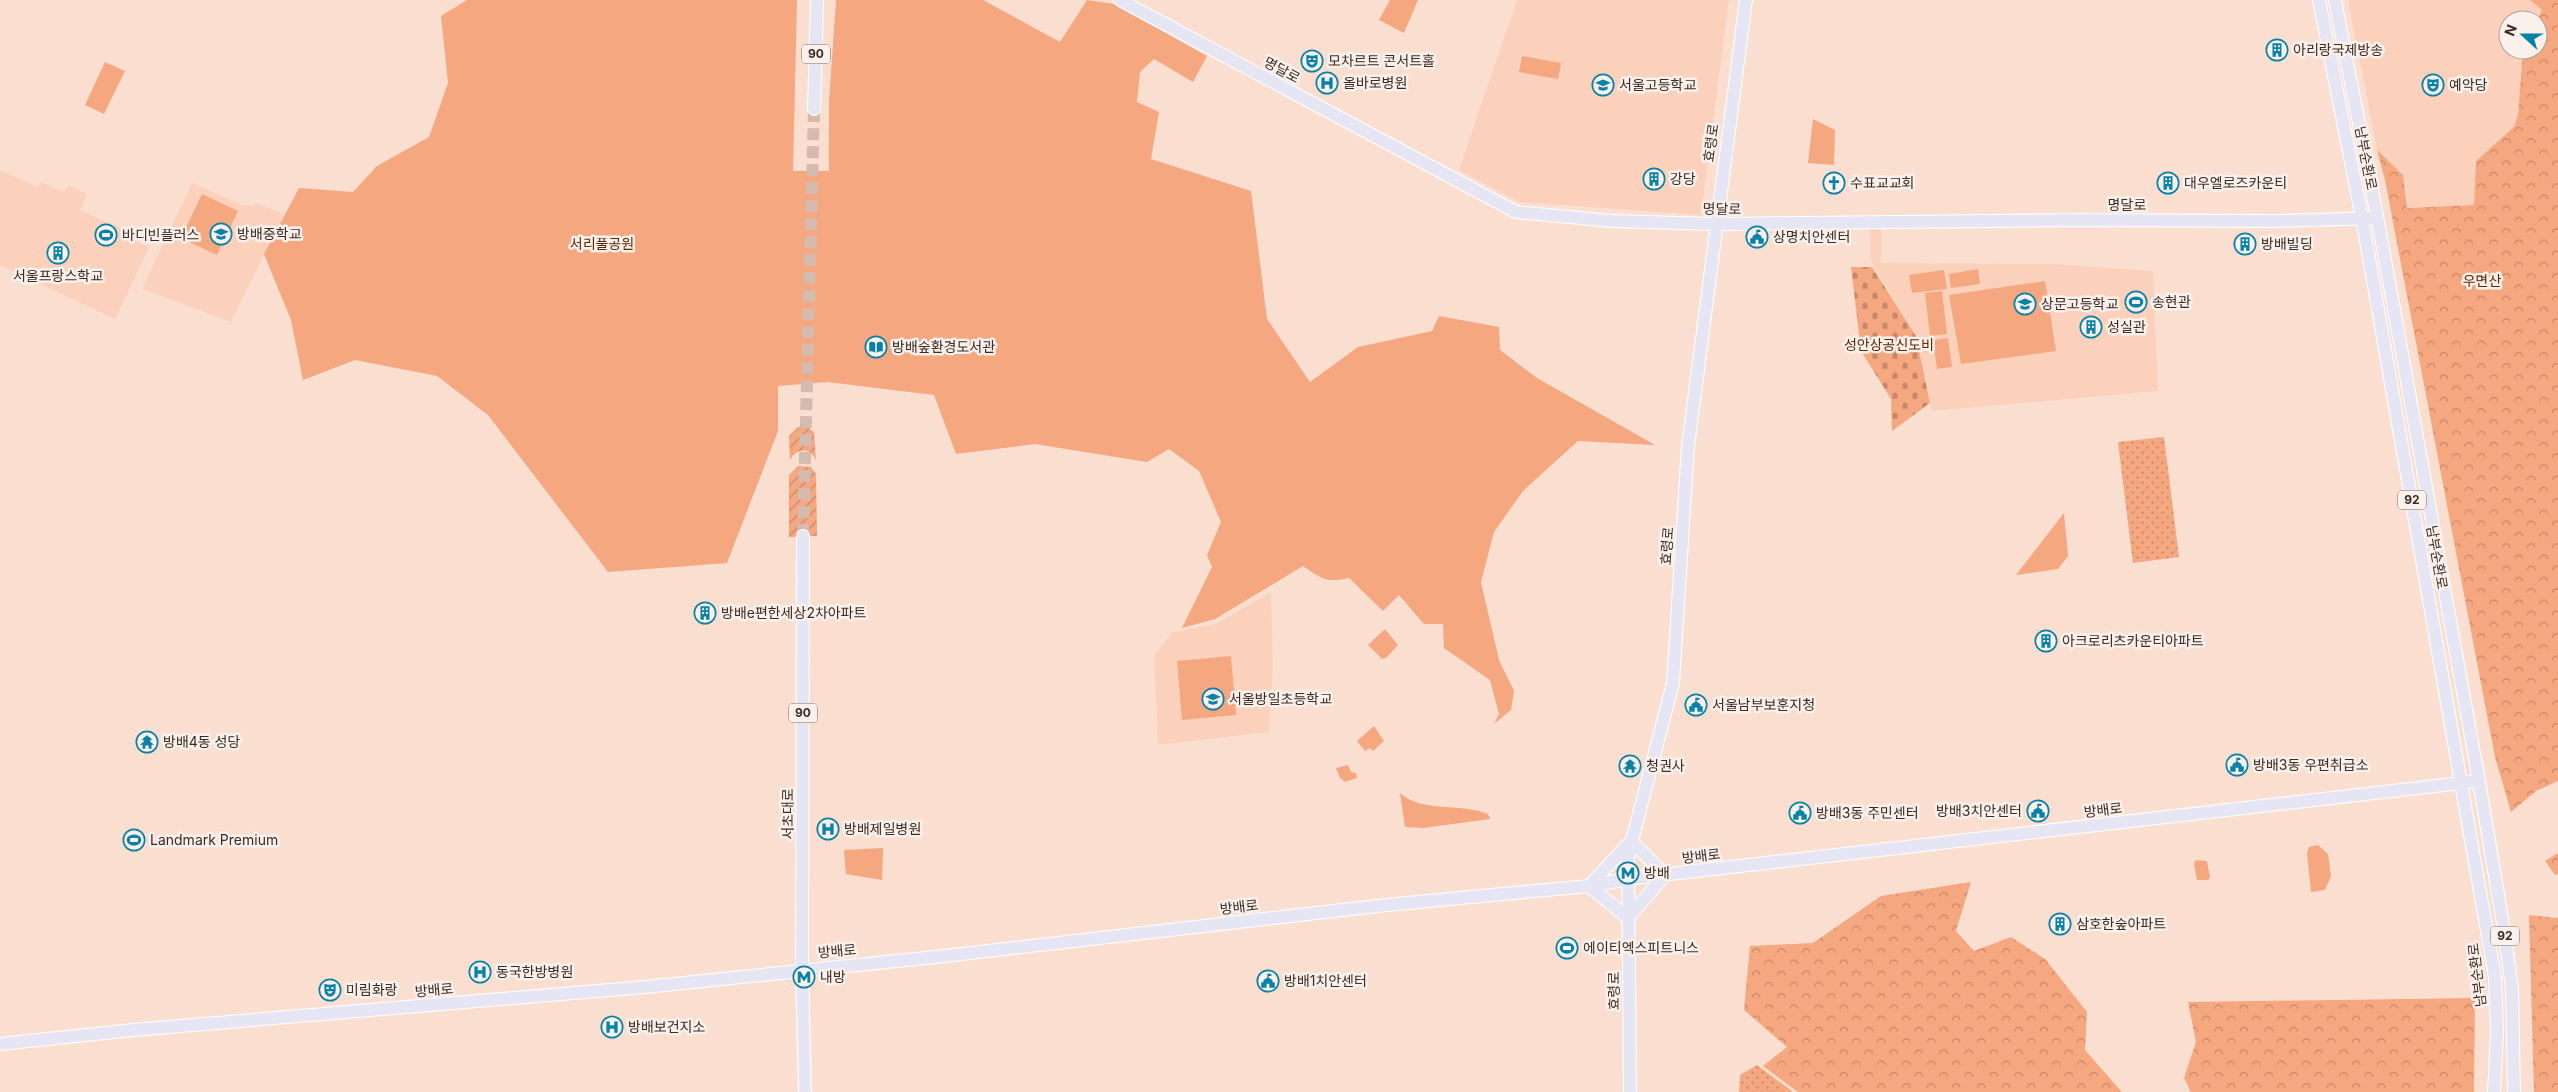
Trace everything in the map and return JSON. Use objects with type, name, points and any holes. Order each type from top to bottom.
[{"type":"main road","name":"90","points":[[814,108],[817,0]]},
{"type":"main road","name":"명달로","points":[[1120,0],[1516,212],[1612,221],[1715,224],[2076,220],[2275,221],[2377,218]]},
{"type":"main road","name":"효령로","points":[[1630,1092],[1627,879],[1631,842],[1673,683],[1688,446],[1715,224],[1746,0]]},
{"type":"main road","name":"남부순환로","points":[[2319,0],[2362,218],[2495,977],[2497,1033],[2494,1092]]},
{"type":"main road","name":"남부순환로","points":[[2335,0],[2377,218],[2479,781],[2512,989],[2514,1092]]},
{"type":"main road","name":"서초대로","points":[[803,536],[802,969],[805,1092]]},
{"type":"main road","name":"방배로","points":[[0,1044],[133,1030],[645,986],[944,956],[1386,905],[1589,886],[1627,879],[2479,781]]},
{"type":"main road","points":[[1631,842],[1665,875],[1628,918],[1589,886],[1631,842]]},
{"type":"shaded area","name":"서울고등학교","points":[[1517,0],[1729,0],[1701,215],[1519,202],[1459,170]]},
{"type":"shaded area","points":[[2348,0],[2530,0],[2542,10],[2498,10],[2498,60],[2522,60],[2518,115],[2514,128],[2476,161],[2474,205],[2407,208],[2403,175],[2377,150]]},
{"type":"shaded area","points":[[0,170],[38,187],[40,182],[64,192],[68,185],[87,194],[80,210],[122,229],[121,232],[149,248],[115,319],[0,265]]},
{"type":"shaded area","name":"방배중학교","points":[[192,183],[241,204],[253,207],[256,203],[284,214],[231,322],[142,289]]},
{"type":"shaded area","name":"상문고등학교","points":[[1870,226],[1881,226],[1881,263],[2054,264],[2153,271],[2158,391],[1932,411],[1916,336],[1871,262]]},
{"type":"shaded area","name":"서울방일초등학교","points":[[1271,592],[1273,666],[1269,732],[1158,745],[1154,656],[1171,633],[1216,624]]},
{"type":"green space","name":"서리풀공원","points":[[467,0],[797,0],[793,171],[829,171],[829,102],[836,0],[983,0],[1060,42],[1087,0],[1114,4],[1207,56],[1193,82],[1154,59],[1140,72],[1137,102],[1159,112],[1151,159],[1251,191],[1267,319],[1310,382],[1358,347],[1432,331],[1439,316],[1499,327],[1500,350],[1537,378],[1655,445],[1578,441],[1523,491],[1494,532],[1481,582],[1499,660],[1514,691],[1511,710],[1494,724],[1499,714],[1490,680],[1444,648],[1443,624],[1424,624],[1399,595],[1383,611],[1349,578],[1324,579],[1303,566],[1215,619],[1182,628],[1212,567],[1207,555],[1221,522],[1199,471],[1169,449],[1147,462],[1035,444],[956,454],[934,395],[827,382],[778,386],[778,431],[727,563],[608,572],[488,415],[437,376],[355,360],[303,380],[291,320],[264,254],[299,188],[353,192],[377,166],[429,137],[448,83],[441,16]]},
{"type":"green space","points":[[1390,0],[1418,0],[1404,33],[1379,20]]},
{"type":"green space","name":"우면산","points":[[2530,0],[2558,0],[2558,781],[2536,791],[2511,812],[2495,757],[2385,180],[2377,150],[2403,175],[2407,208],[2474,205],[2476,161],[2514,127],[2518,115],[2522,60],[2548,60],[2548,10],[2542,10]]},
{"type":"green space","points":[[1522,56],[1561,63],[1558,79],[1519,72]]},
{"type":"green space","points":[[105,62],[125,71],[104,114],[85,105]]},
{"type":"green space","points":[[1813,119],[1835,130],[1834,165],[1808,163]]},
{"type":"green space","points":[[202,194],[238,211],[217,255],[181,238]]},
{"type":"green space","name":"성안상공신도비","points":[[1851,267],[1872,267],[1916,336],[1930,403],[1892,431],[1891,399],[1861,351]]},
{"type":"green space","points":[[1978,269],[1980,284],[1951,288],[1949,274]]},
{"type":"green space","points":[[1944,270],[1947,289],[1912,293],[1909,275]]},
{"type":"green space","points":[[2045,281],[2056,351],[1961,364],[1949,295]]},
{"type":"green space","points":[[1942,291],[1947,334],[1930,336],[1925,293]]},
{"type":"green space","points":[[1948,338],[1952,367],[1937,369],[1933,340]]},
{"type":"green space","points":[[798,427],[807,427],[814,432],[816,460],[807,451],[799,451],[790,460],[789,436]]},
{"type":"green space","points":[[2164,437],[2179,557],[2133,563],[2118,442]]},
{"type":"green space","points":[[798,466],[811,467],[816,474],[817,536],[789,537],[789,475]]},
{"type":"green space","points":[[2064,513],[2068,556],[2058,569],[2016,575]]},
{"type":"green space","points":[[1385,629],[1398,645],[1386,658],[1382,659],[1368,645]]},
{"type":"green space","points":[[1231,656],[1236,715],[1182,720],[1177,661]]},
{"type":"green space","points":[[1374,726],[1384,741],[1373,751],[1370,748],[1365,751],[1357,741]]},
{"type":"green space","points":[[1348,765],[1351,772],[1356,773],[1357,778],[1345,782],[1340,778],[1336,768]]},
{"type":"green space","points":[[1400,793],[1409,799],[1431,806],[1478,811],[1488,814],[1490,819],[1423,828],[1405,827]]},
{"type":"green space","points":[[2318,845],[2328,854],[2331,876],[2325,890],[2311,892],[2307,853],[2309,847]]},
{"type":"green space","points":[[883,848],[882,880],[846,874],[844,850]]},
{"type":"green space","points":[[2558,853],[2558,874],[2555,875],[2545,861]]},
{"type":"green space","points":[[2196,860],[2207,861],[2210,877],[2208,880],[2197,880],[2194,864]]},
{"type":"green space","points":[[1971,882],[1956,931],[1974,951],[2011,937],[2045,959],[2087,1012],[2085,1050],[2122,1092],[1798,1092],[1763,1066],[1787,1047],[1744,1010],[1750,946],[1813,943],[1881,896]]},
{"type":"green space","points":[[2529,915],[2558,918],[2558,1092],[2534,1092]]},
{"type":"green space","points":[[2475,998],[2474,1092],[2191,1092],[2184,1078],[2196,1042],[2188,1002]]},
{"type":"green space","points":[[1757,1065],[1793,1092],[1739,1092],[1740,1075]]},
{"type":"tunnel","points":[[803,536],[814,109]]},
{"type":"place","name":"아리랑국제방송","points":[[2277,50]]},
{"type":"place","name":"모차르트 콘서트홀","points":[[1312,61]]},
{"type":"place","name":"올바로병원","points":[[1327,83]]},
{"type":"place","name":"서울고등학교","points":[[1603,85]]},
{"type":"place","name":"예악당","points":[[2433,85]]},
{"type":"place","name":"강당","points":[[1654,179]]},
{"type":"place","name":"수표교교회","points":[[1834,183]]},
{"type":"place","name":"대우엘로즈카운티","points":[[2168,183]]},
{"type":"place","name":"방배중학교","points":[[221,234]]},
{"type":"place","name":"바디빈플러스","points":[[106,235]]},
{"type":"place","name":"상명치안센터","points":[[1757,237]]},
{"type":"place","name":"방배빌딩","points":[[2245,244]]},
{"type":"place","name":"서울프랑스학교","points":[[58,253]]},
{"type":"place","name":"송현관","points":[[2136,302]]},
{"type":"place","name":"상문고등학교","points":[[2025,304]]},
{"type":"place","name":"성실관","points":[[2091,327]]},
{"type":"place","name":"방배숲환경도서관","points":[[876,347]]},
{"type":"place","name":"방배e편한세상2차아파트","points":[[705,613]]},
{"type":"place","name":"아크로리츠카운티아파트","points":[[2046,641]]},
{"type":"place","name":"서울방일초등학교","points":[[1213,699]]},
{"type":"place","name":"서울남부보훈지청","points":[[1696,705]]},
{"type":"place","name":"방배4동 성당","points":[[147,742]]},
{"type":"place","name":"방배3동 우편취급소","points":[[2237,765]]},
{"type":"place","name":"청권사","points":[[1630,766]]},
{"type":"place","name":"방배3치안센터","points":[[2038,811]]},
{"type":"place","name":"방배3동 주민센터","points":[[1800,813]]},
{"type":"place","name":"방배제일병원","points":[[828,829]]},
{"type":"place","name":"Landmark Premium","points":[[134,840]]},
{"type":"place","name":"방배","points":[[1628,873]]},
{"type":"place","name":"삼호한숲아파트","points":[[2060,924]]},
{"type":"place","name":"에이티엑스피트니스","points":[[1567,948]]},
{"type":"place","name":"동국한방병원","points":[[480,972]]},
{"type":"place","name":"내방","points":[[804,977]]},
{"type":"place","name":"방배1치안센터","points":[[1268,981]]},
{"type":"place","name":"미림화랑","points":[[330,990]]},
{"type":"place","name":"방배보건지소","points":[[612,1027]]}]
